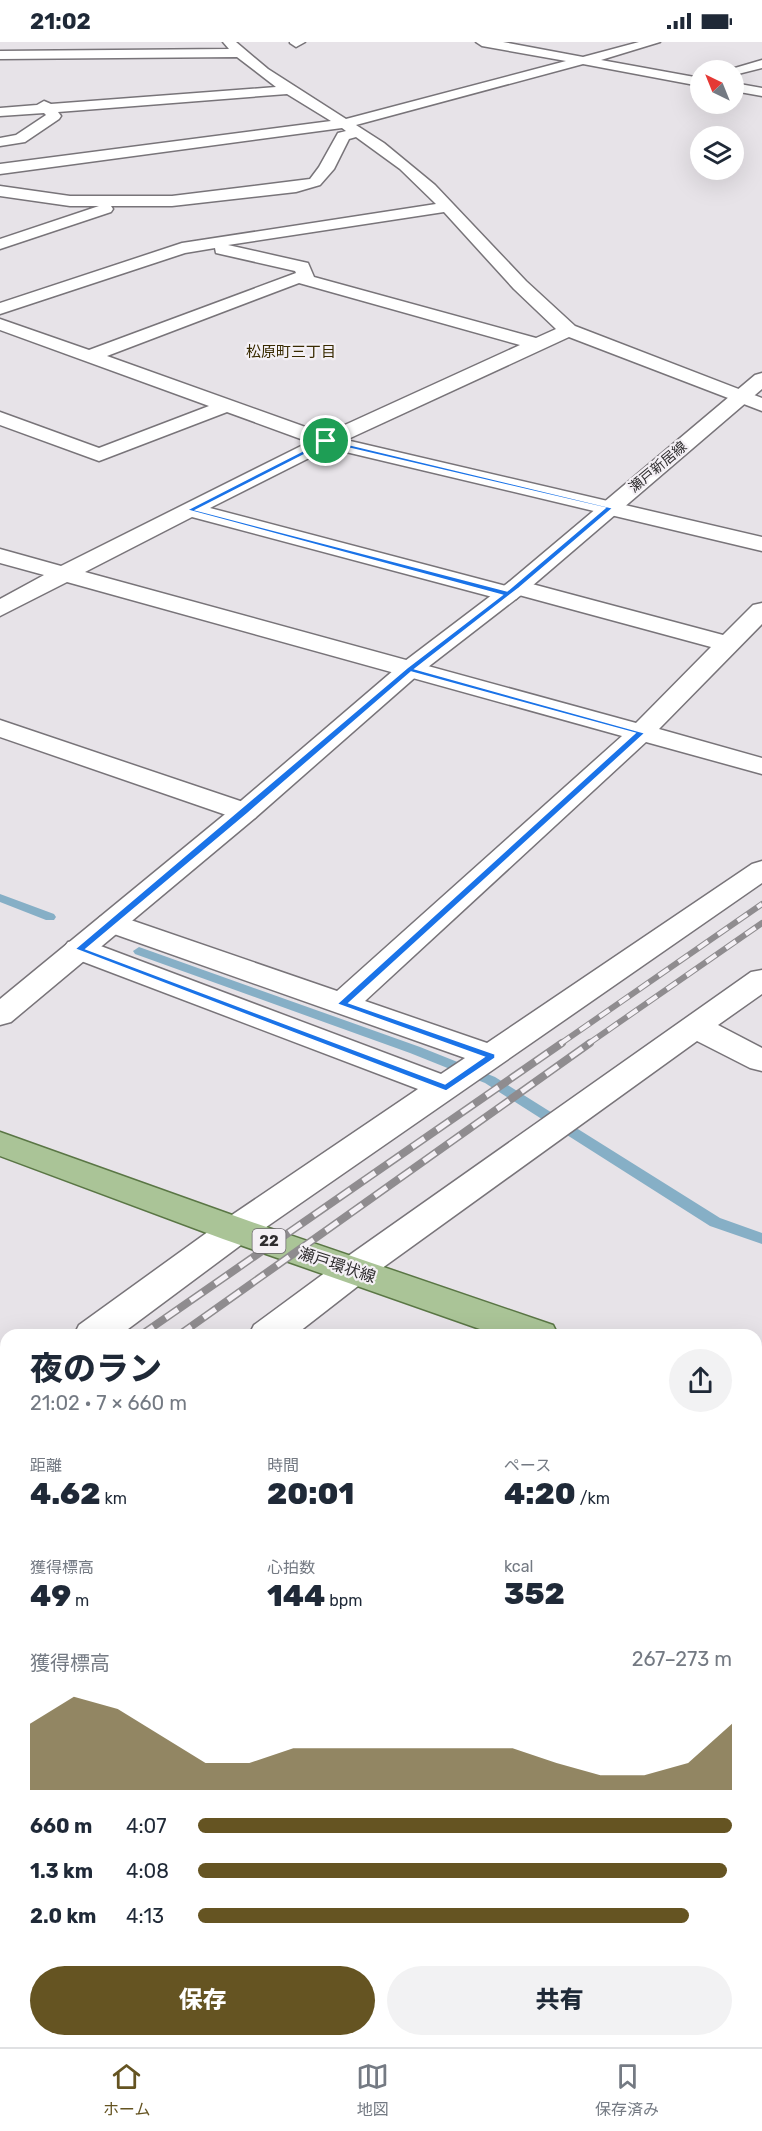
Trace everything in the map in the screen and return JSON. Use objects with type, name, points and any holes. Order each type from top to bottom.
[{"type":"main road","name":"瀬戸環状線","points":[[0,1143],[236,1230],[522,1329]]},
{"type":"street","points":[[482,42],[690,80]]},
{"type":"street","points":[[0,169],[349,128],[654,42]]},
{"type":"street","points":[[0,54],[235,48],[290,90],[379,146],[448,207],[542,309],[568,330],[751,401]]},
{"type":"street","points":[[744,68],[762,64]]},
{"type":"street","points":[[744,89],[762,92]]},
{"type":"street","points":[[0,112],[290,90]]},
{"type":"street","points":[[0,142],[20,139],[54,116],[49,108],[24,93]]},
{"type":"street","points":[[0,191],[70,201],[126,202],[172,201],[296,187],[315,182],[326,169],[349,128]]},
{"type":"street","points":[[1,243],[126,202]]},
{"type":"street","points":[[0,309],[182,248],[383,214],[448,207]]},
{"type":"street","points":[[89,356],[306,275],[302,267],[199,245]]},
{"type":"street","points":[[299,278],[535,343]]},
{"type":"street","points":[[0,324],[326,441],[762,544]]},
{"type":"street","points":[[0,609],[65,573],[326,441],[535,343],[568,330]]},
{"type":"street","name":"瀬戸新居線","points":[[0,1015],[245,812],[410,669],[512,590],[610,508],[751,401],[762,379]]},
{"type":"street","points":[[0,418],[99,455],[226,406]]},
{"type":"street","points":[[190,510],[728,644]]},
{"type":"street","points":[[0,556],[762,765]]},
{"type":"street","points":[[342,1004],[641,733],[762,610]]},
{"type":"street","points":[[0,728],[245,812]]},
{"type":"street","points":[[101,1329],[236,1230],[762,870]]},
{"type":"street","points":[[111,923],[490,1057]]},
{"type":"street","points":[[79,949],[450,1084]]},
{"type":"street","points":[[276,1329],[354,1270],[762,979]]},
{"type":"street","points":[[696,1027],[762,1061]]},
{"type":"waterway","points":[[0,898],[50,917]]},
{"type":"waterway","points":[[139,951],[415,1050],[490,1080],[715,1222],[762,1239]]},
{"type":"railway","points":[[560,1044],[762,904]]},
{"type":"railway","points":[[588,1044],[762,923]]},
{"type":"railway","points":[[150,1329],[562,1043]]},
{"type":"railway","points":[[187,1329],[590,1043]]},
{"type":"district","name":"松原町三丁目","points":[[291,352]]},
{"type":"route","points":[[326,441],[190,510],[508,594],[410,669],[641,733],[342,1004],[492,1056],[446,1088],[79,949],[245,812],[410,669],[517,587],[610,508],[326,441]]}]
